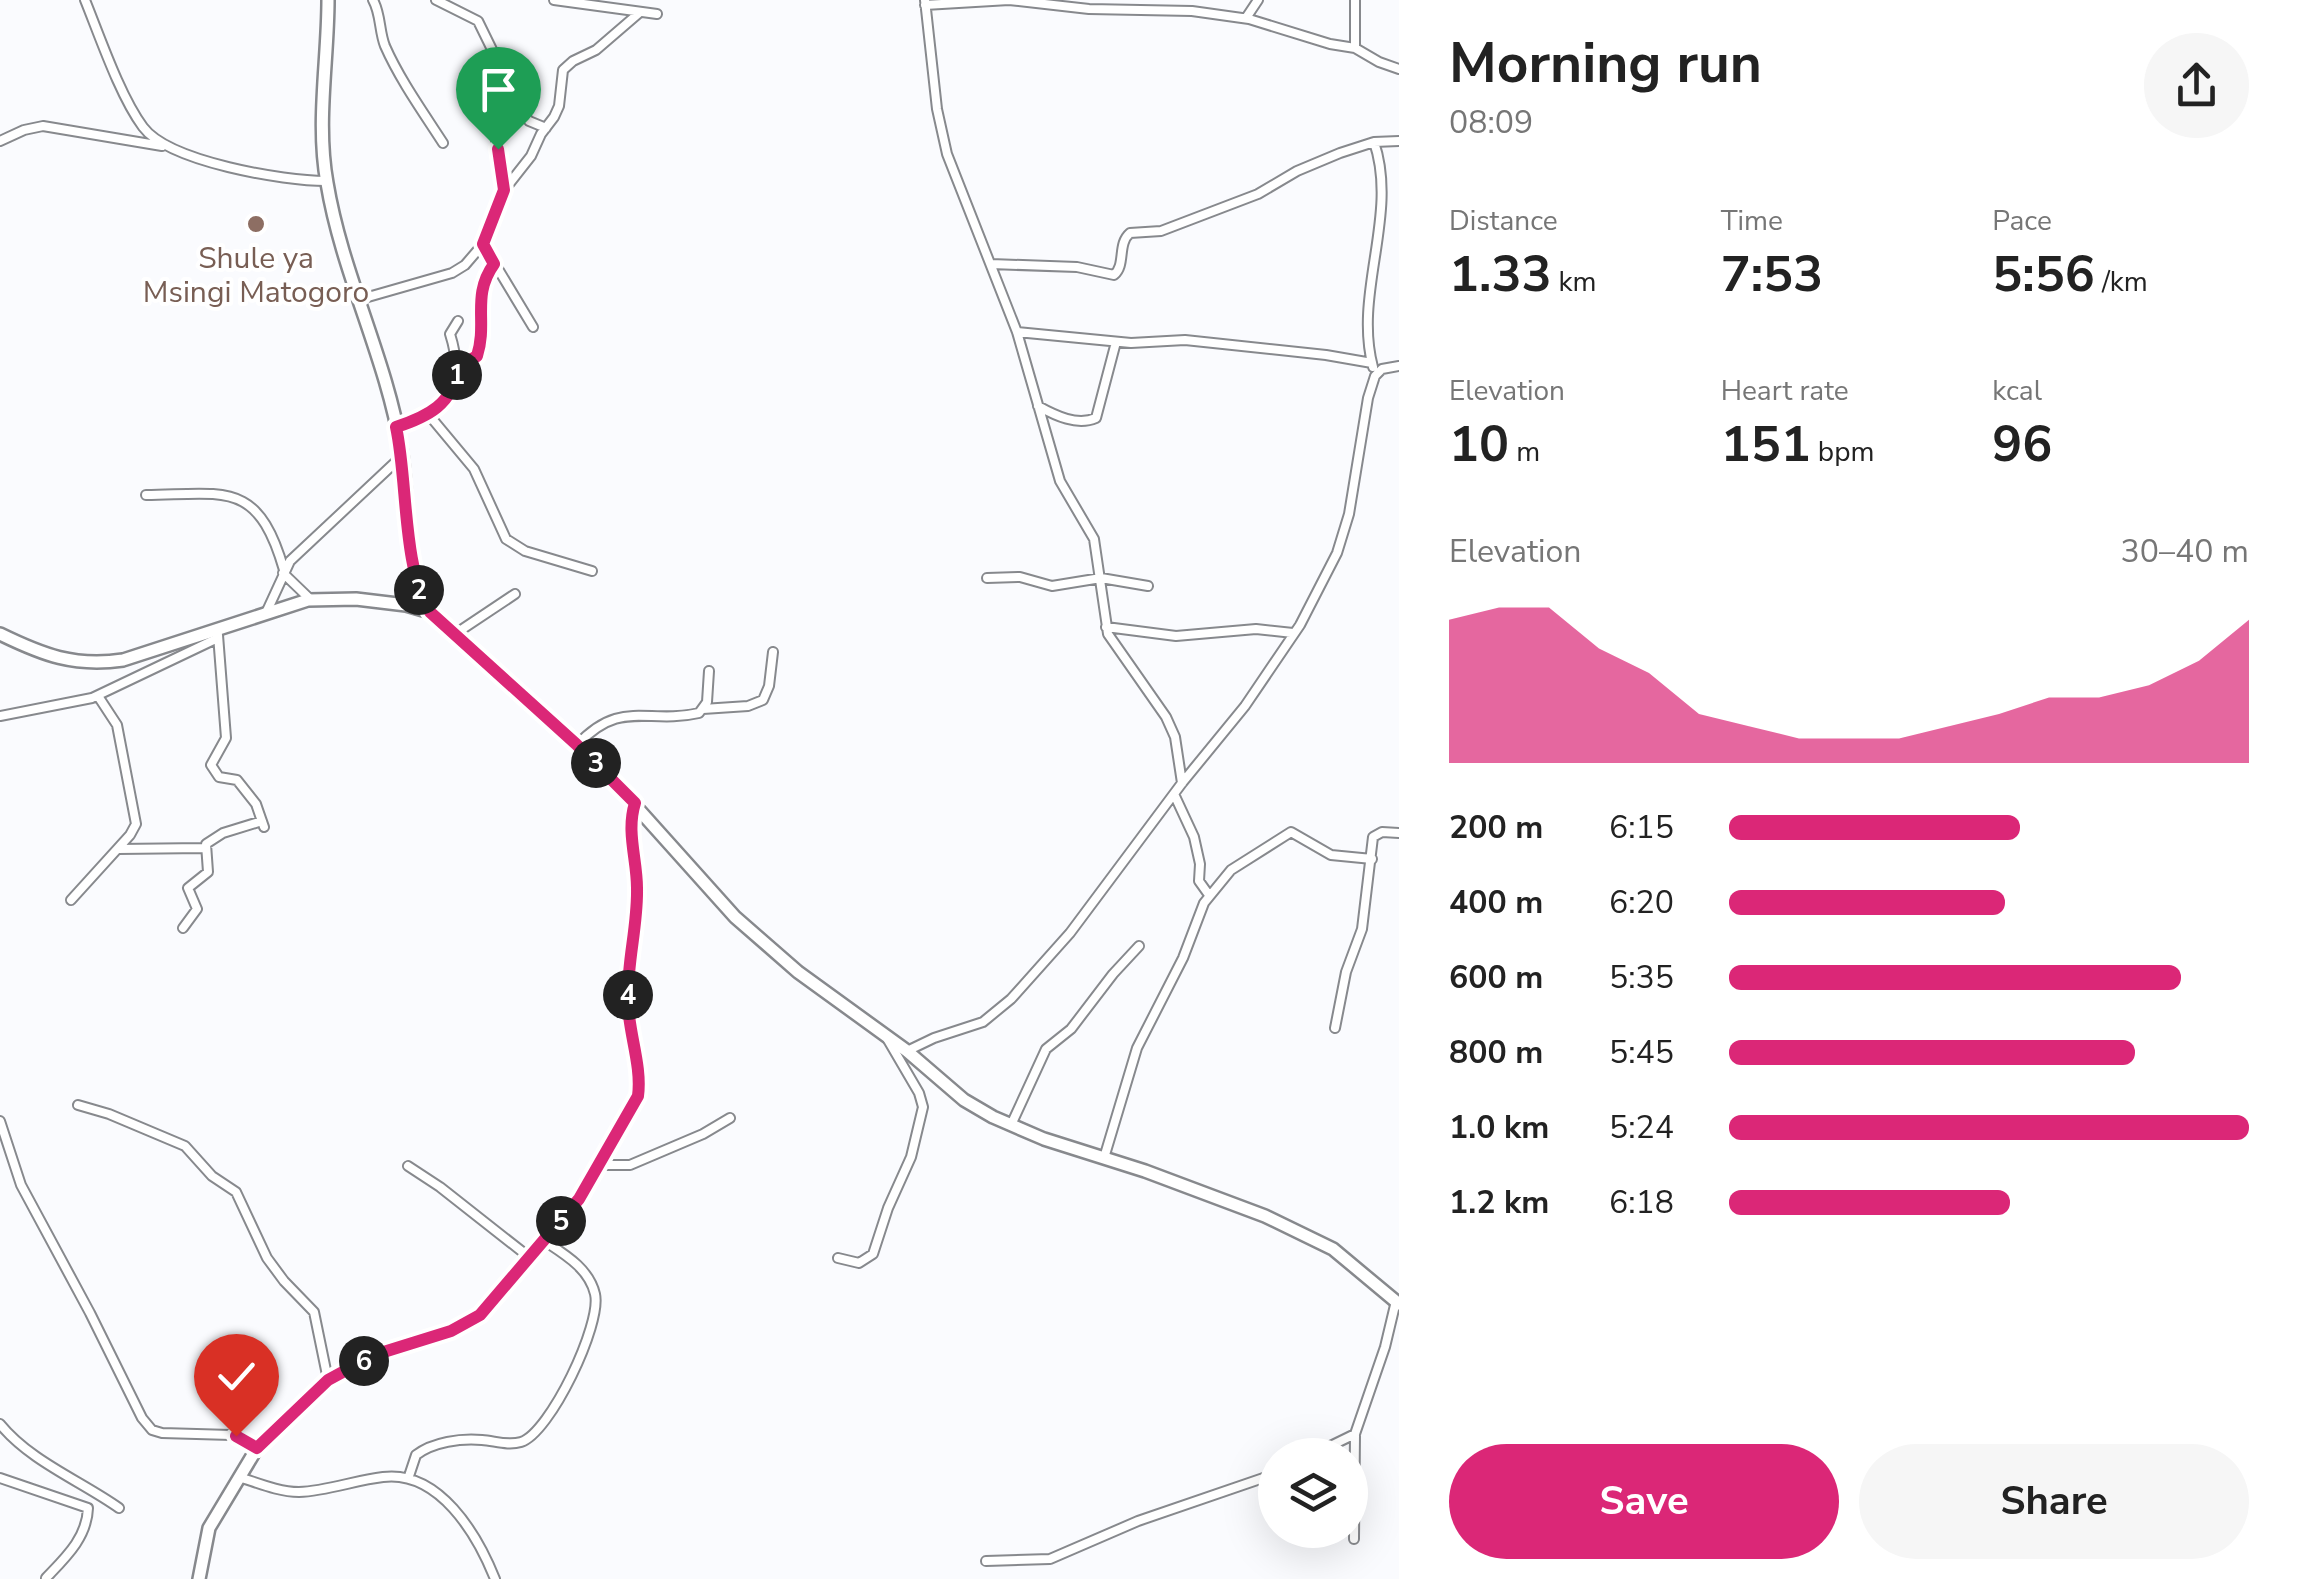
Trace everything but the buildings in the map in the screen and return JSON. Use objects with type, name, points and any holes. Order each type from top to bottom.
[{"type":"street","points":[[85,0],[134,111],[144,128],[166,146]]},
{"type":"street","points":[[328,0],[322,141],[326,181],[334,221],[381,362],[402,456],[414,568],[430,612],[635,803],[734,917],[798,972],[907,1051],[964,1100],[1044,1139],[1266,1216],[1355,1264],[1398,1302],[1355,1438]]},
{"type":"street","points":[[373,0],[380,34],[394,64],[443,143]]},
{"type":"street","points":[[436,0],[478,21],[523,113],[529,121],[546,128]]},
{"type":"street","points":[[554,0],[656,14]]},
{"type":"street","points":[[1182,782],[1178,747],[1166,717],[1116,650],[1106,627],[1094,539],[1065,494],[1018,332],[940,129],[925,2],[1009,0],[1246,18],[1355,48],[1378,62],[1399,68]]},
{"type":"street","points":[[1208,13],[1216,0]]},
{"type":"street","points":[[1246,18],[1258,0]]},
{"type":"street","points":[[1355,0],[1355,48]]},
{"type":"street","points":[[361,300],[452,273],[465,265],[483,244],[504,190],[534,152],[558,106],[563,70],[573,60],[596,50],[639,12]]},
{"type":"street","points":[[0,140],[43,126],[166,146],[282,180],[326,181]]},
{"type":"street","points":[[495,134],[504,190]]},
{"type":"street","points":[[990,264],[1077,267],[1114,275],[1120,270],[1126,235],[1161,231],[1258,194],[1297,170],[1374,142],[1399,141]]},
{"type":"street","points":[[907,1051],[983,1022],[1011,999],[1070,933],[1182,782],[1245,706],[1294,633],[1341,540],[1375,376],[1370,309],[1382,250],[1385,170],[1374,142]]},
{"type":"street","points":[[483,244],[533,327]]},
{"type":"street","points":[[457,368],[477,356],[482,332],[481,287],[494,264]]},
{"type":"street","points":[[396,427],[429,415],[448,396],[457,368],[450,334],[458,320]]},
{"type":"street","points":[[1018,332],[1116,342],[1184,340],[1372,363]]},
{"type":"street","points":[[1038,406],[1071,420],[1092,422],[1116,342]]},
{"type":"street","points":[[1375,376],[1399,366]]},
{"type":"street","points":[[429,415],[474,469],[506,540],[525,552],[592,571]]},
{"type":"street","points":[[266,612],[284,571],[305,544],[402,456]]},
{"type":"street","points":[[146,495],[202,494],[239,498],[249,504],[266,522],[284,571],[311,600]]},
{"type":"street","points":[[988,578],[1020,577],[1052,586],[1101,578],[1148,586]]},
{"type":"street","points":[[455,634],[515,594]]},
{"type":"street","points":[[0,716],[98,696],[266,612],[311,600],[406,605],[430,612]]},
{"type":"street","points":[[1106,627],[1176,636],[1256,629],[1294,633]]},
{"type":"street","points":[[0,634],[41,652],[84,664],[123,660],[218,634]]},
{"type":"street","points":[[183,928],[197,908],[188,888],[208,872],[204,848],[210,839],[263,824],[256,804],[237,780],[220,777],[211,765],[226,738],[218,634]]},
{"type":"street","points":[[576,744],[598,724],[613,717],[675,718],[704,709],[748,706],[764,700],[773,652]]},
{"type":"street","points":[[704,709],[709,671]]},
{"type":"street","points":[[71,900],[136,824],[117,725],[98,696]]},
{"type":"street","points":[[1174,794],[1194,837],[1199,879],[1210,895]]},
{"type":"street","points":[[199,1579],[209,1528],[257,1448],[328,1380],[374,1355],[462,1326],[488,1306],[579,1199],[638,1096],[640,1085],[628,1004],[637,885],[631,827],[635,803]]},
{"type":"street","points":[[1104,1158],[1137,1048],[1210,895],[1231,870],[1291,832],[1332,855],[1372,859]]},
{"type":"street","points":[[1334,1028],[1346,972],[1358,944],[1374,834],[1398,833]]},
{"type":"street","points":[[118,849],[204,848]]},
{"type":"street","points":[[1012,1125],[1046,1050],[1071,1029],[1139,946]]},
{"type":"street","points":[[838,1258],[859,1262],[873,1254],[888,1208],[912,1157],[918,1131],[922,1100],[886,1036]]},
{"type":"street","points":[[78,1105],[110,1114],[185,1146],[212,1176],[236,1192],[266,1258],[314,1312],[328,1380]]},
{"type":"street","points":[[598,1166],[630,1165],[730,1118]]},
{"type":"street","points":[[0,1121],[21,1185],[142,1418],[152,1430],[162,1433],[231,1435],[257,1448]]},
{"type":"street","points":[[408,1166],[530,1257]]},
{"type":"street","points":[[410,1476],[416,1455],[433,1446],[466,1440],[508,1444],[527,1440],[558,1401],[591,1330],[596,1302],[586,1274],[543,1240]]},
{"type":"street","points":[[0,1424],[9,1436],[37,1456],[119,1508]]},
{"type":"street","points":[[1347,1438],[1355,1434]]},
{"type":"street","points":[[239,1477],[300,1492],[384,1476],[410,1476],[474,1532],[496,1579]]},
{"type":"street","points":[[0,1478],[88,1508],[78,1542],[46,1578]]},
{"type":"street","points":[[986,1562],[1050,1559],[1138,1521],[1258,1480]]},
{"type":"place","name":"Shule ya Msingi Matogoro","points":[[256,224]]},
{"type":"route","points":[[236,1436],[257,1448],[328,1380],[374,1355],[451,1331],[480,1315],[579,1199],[638,1096],[640,1085],[628,1004],[637,885],[631,827],[635,803],[430,612],[414,568],[396,427],[438,408],[454,384],[457,368],[477,356],[482,332],[481,287],[494,264],[483,244],[504,190],[498,149]]}]
